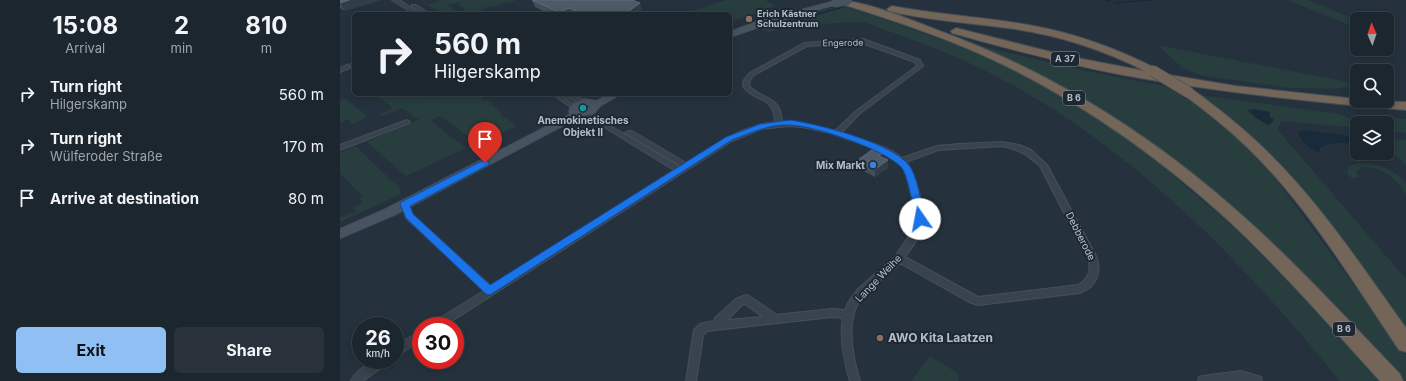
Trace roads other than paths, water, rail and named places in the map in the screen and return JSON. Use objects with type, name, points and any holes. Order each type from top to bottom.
[{"type":"highway","points":[[855,0],[914,13],[1016,26],[1049,33],[1103,48],[1153,71],[1188,92],[1232,126],[1284,180],[1326,232],[1406,344]]},
{"type":"highway","name":"B 6","points":[[837,2],[926,29],[995,57],[1049,84],[1104,116],[1150,148],[1207,194],[1265,246],[1393,381]]},
{"type":"highway","name":"A 37","points":[[868,4],[997,43],[1120,70],[1235,88],[1338,101],[1406,106]]},
{"type":"highway","name":"A 37","points":[[926,29],[1039,58],[1181,86],[1293,101],[1406,112]]},
{"type":"highway","points":[[1382,310],[1406,337]]},
{"type":"street","points":[[394,0],[415,12]]},
{"type":"street","points":[[404,0],[424,12]]},
{"type":"street","points":[[732,35],[764,23],[848,0]]},
{"type":"street","name":"Engerode","points":[[779,123],[776,108],[773,102],[751,91],[746,86],[747,82],[752,74],[802,45],[863,41],[918,61],[920,66],[918,68],[858,113],[837,133]]},
{"type":"street","points":[[340,70],[347,67]]},
{"type":"street","points":[[559,96],[584,108],[682,168]]},
{"type":"street","points":[[569,96],[584,108]]},
{"type":"street","points":[[340,234],[405,204],[584,108],[603,96]]},
{"type":"street","points":[[340,229],[584,108],[612,96]]},
{"type":"street","points":[[340,148],[407,122]]},
{"type":"street","name":"Lange Weihe","points":[[450,317],[682,168],[738,134],[757,127],[779,123],[802,124],[837,133],[883,150],[901,161],[910,176],[920,219],[919,227],[915,236],[899,258],[862,292],[851,307],[847,340],[850,364],[855,381]]},
{"type":"street","name":"Debberode","points":[[899,258],[978,301],[1080,289],[1092,281],[1095,270],[1092,256],[1043,165],[1028,152],[1016,147],[1002,144],[958,146],[937,148],[901,161]]},
{"type":"street","points":[[405,204],[409,216],[490,291]]},
{"type":"street","points":[[718,325],[719,321],[739,302],[746,299],[770,316],[771,320]]},
{"type":"street","points":[[692,381],[698,333],[700,329],[704,327],[832,314],[849,315]]},
{"type":"street","points":[[356,381],[370,369]]},
{"type":"street","points":[[1203,381],[1241,376],[1257,381]]},
{"type":"water","points":[[1254,109],[1270,112],[1270,117],[1274,120],[1269,125],[1254,117],[1256,117],[1247,110]]},
{"type":"water","points":[[1304,130],[1350,136],[1350,144],[1334,143],[1320,148],[1319,152],[1303,142],[1298,132]]},
{"type":"waterway","points":[[1105,0],[1109,1]]},
{"type":"waterway","points":[[1115,3],[1151,0]]},
{"type":"waterway","points":[[775,26],[843,7]]},
{"type":"tunnel","points":[[347,67],[352,66]]},
{"type":"place","name":"Erich Kästner Schulzentrum","points":[[749,19]]},
{"type":"place","name":"Anemokinetisches Objekt II","points":[[583,108]]},
{"type":"place","name":"Mix Markt","points":[[873,165]]},
{"type":"place","name":"AWO Kita Laatzen","points":[[880,338]]}]
